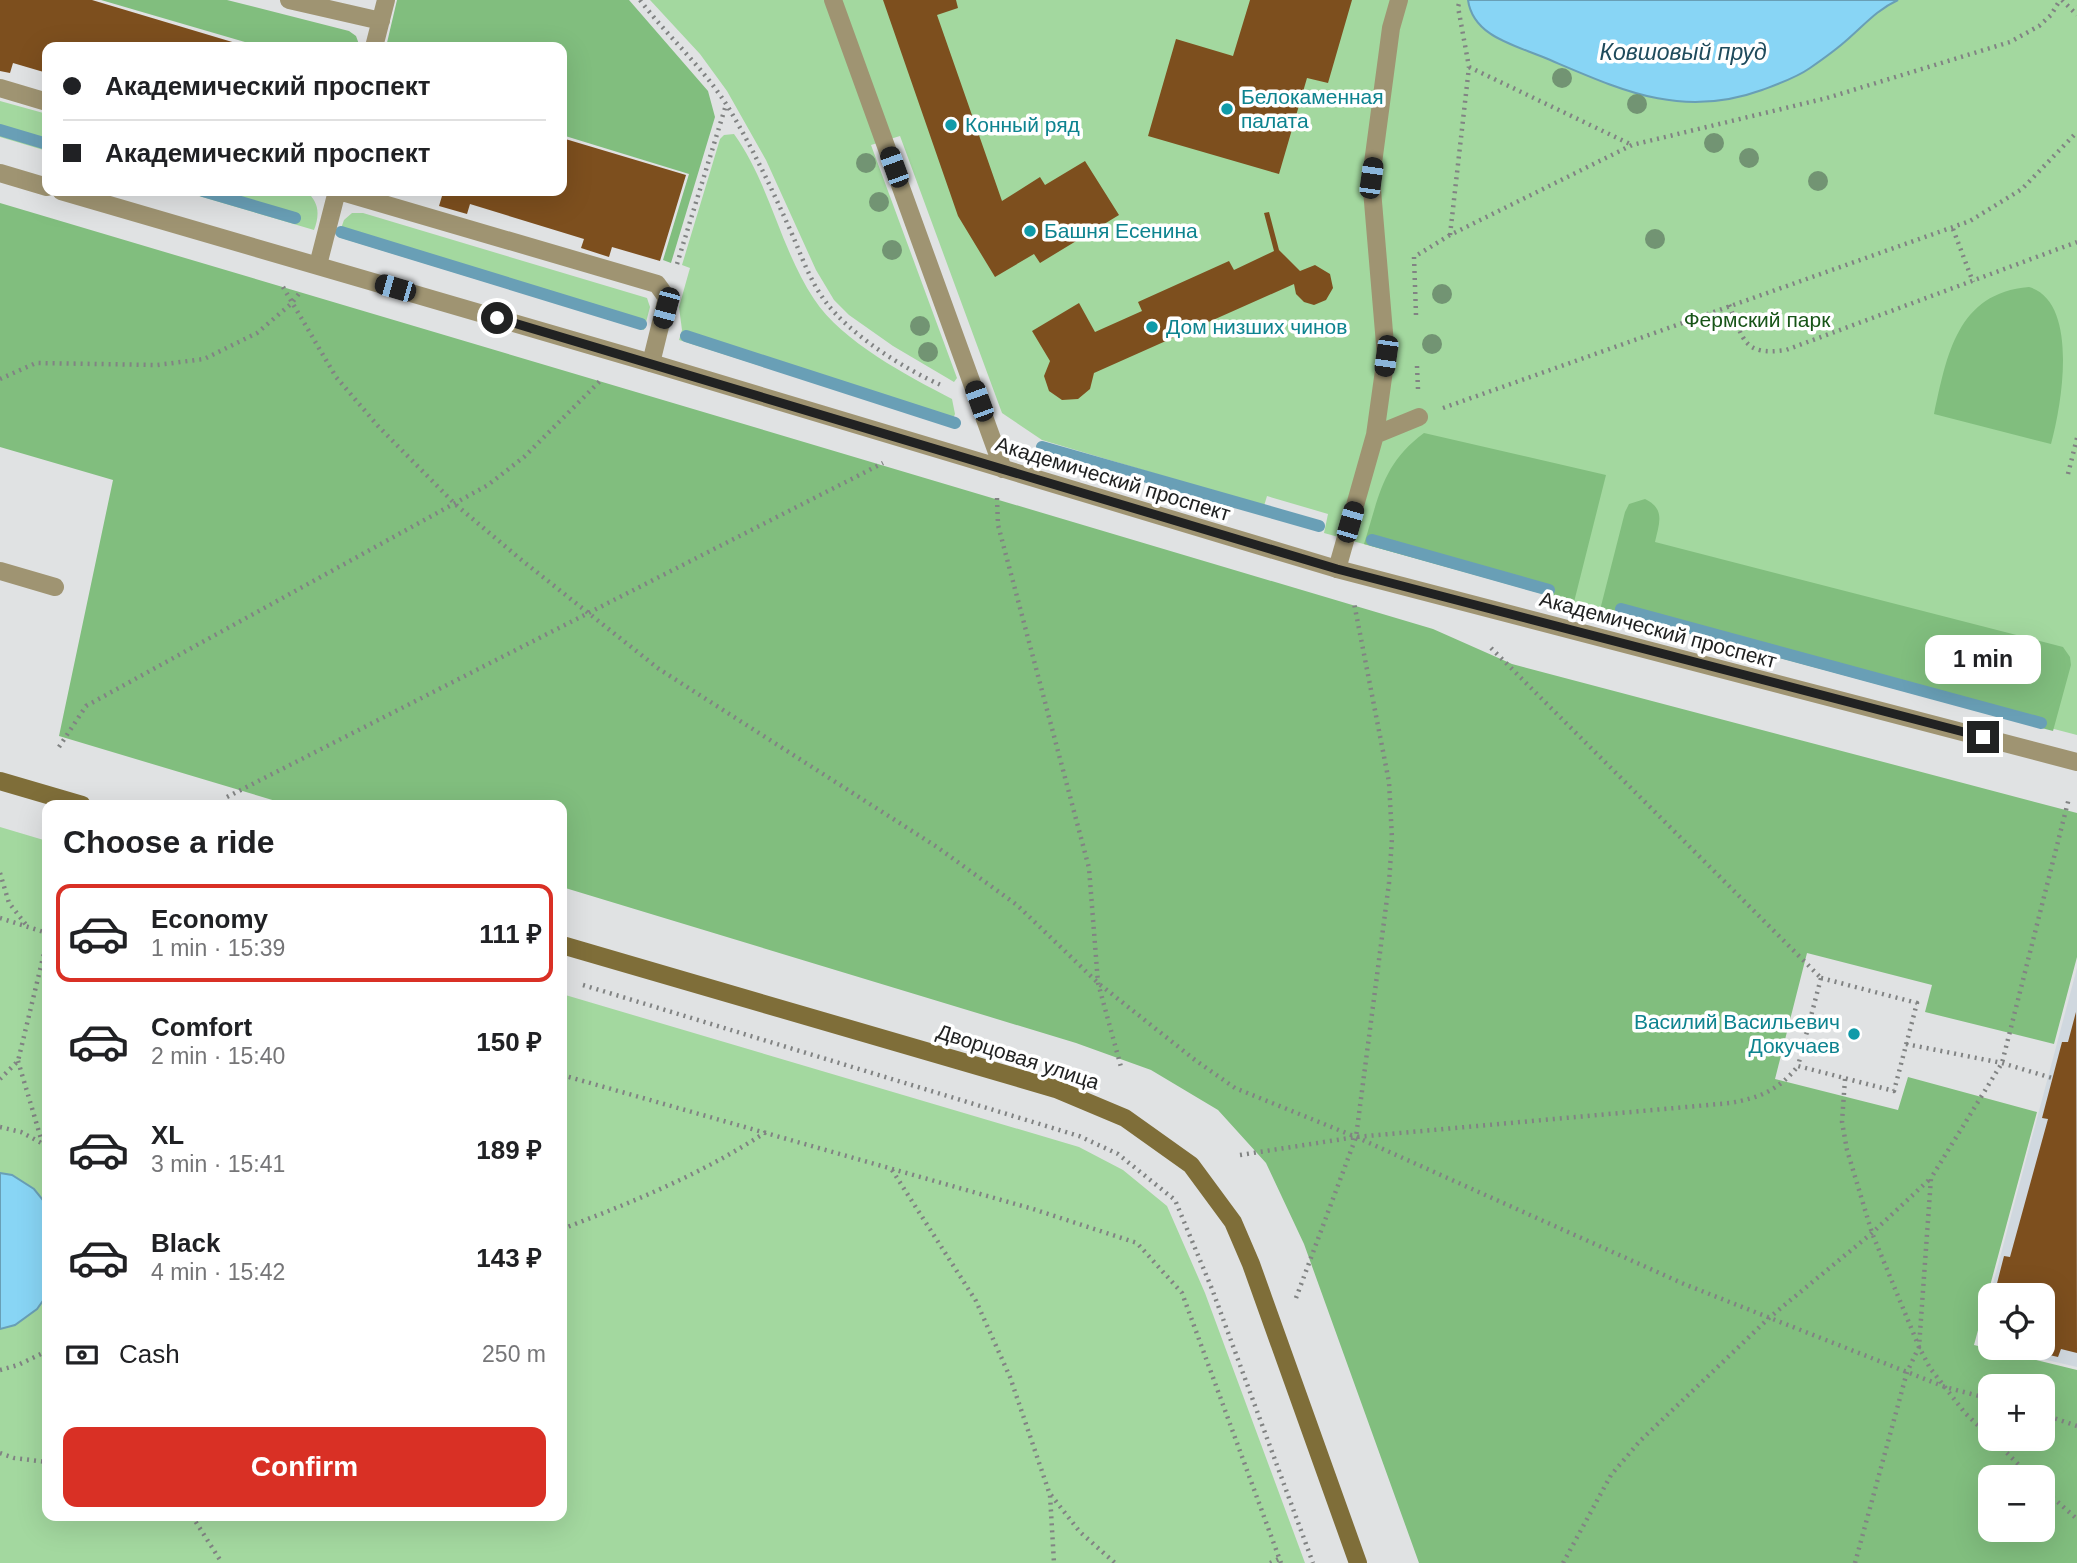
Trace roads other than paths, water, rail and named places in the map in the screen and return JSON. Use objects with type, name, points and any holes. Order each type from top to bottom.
[{"type":"main road","points":[[0,781],[65,800]]},
{"type":"main road","name":"Дворцовая улица","points":[[567,946],[1056,1089],[1125,1118],[1191,1165],[1233,1222],[1251,1264],[1358,1563]]},
{"type":"street","points":[[289,0],[380,21]]},
{"type":"street","points":[[375,42],[386,0]]},
{"type":"street","points":[[833,0],[1003,469]]},
{"type":"street","points":[[1337,569],[1375,435],[1386,356],[1371,178],[1391,28],[1399,0]]},
{"type":"street","points":[[0,88],[42,101]]},
{"type":"street","points":[[0,173],[42,186]]},
{"type":"street","name":"Академический проспект","points":[[78,196],[651,363],[1337,569],[2077,762]]},
{"type":"street","points":[[318,265],[337,196]]},
{"type":"street","points":[[355,196],[657,284],[667,298],[651,363]]},
{"type":"street","points":[[1375,435],[1419,416]]},
{"type":"street","points":[[0,571],[55,587]]},
{"type":"water","name":"Ковшовый пруд","points":[[1468,0],[1898,0],[1878,12],[1835,50],[1799,75],[1732,99],[1704,102],[1650,97],[1624,89],[1496,38],[1478,22],[1471,12]]},
{"type":"water","points":[[0,1173],[12,1175],[34,1189],[42,1199],[42,1302],[15,1325],[0,1329]]},
{"type":"waterway","points":[[0,130],[42,143]]},
{"type":"waterway","points":[[220,196],[295,218]]},
{"type":"waterway","points":[[341,232],[641,324]]},
{"type":"waterway","points":[[686,336],[955,423]]},
{"type":"waterway","points":[[1042,447],[1319,526]]},
{"type":"waterway","points":[[1372,540],[1549,590]]},
{"type":"waterway","points":[[1621,609],[2041,723]]},
{"type":"place","name":"Белокаменная палата","points":[[1227,109]]},
{"type":"place","name":"Конный ряд","points":[[951,125]]},
{"type":"place","name":"Башня Есенина","points":[[1030,231]]},
{"type":"place","name":"Дом низших чинов","points":[[1152,327]]},
{"type":"place","name":"Василий Васильевич Докучаев","points":[[1854,1034]]},
{"type":"park label","name":"Фермский парк","points":[[1757,320]]}]
